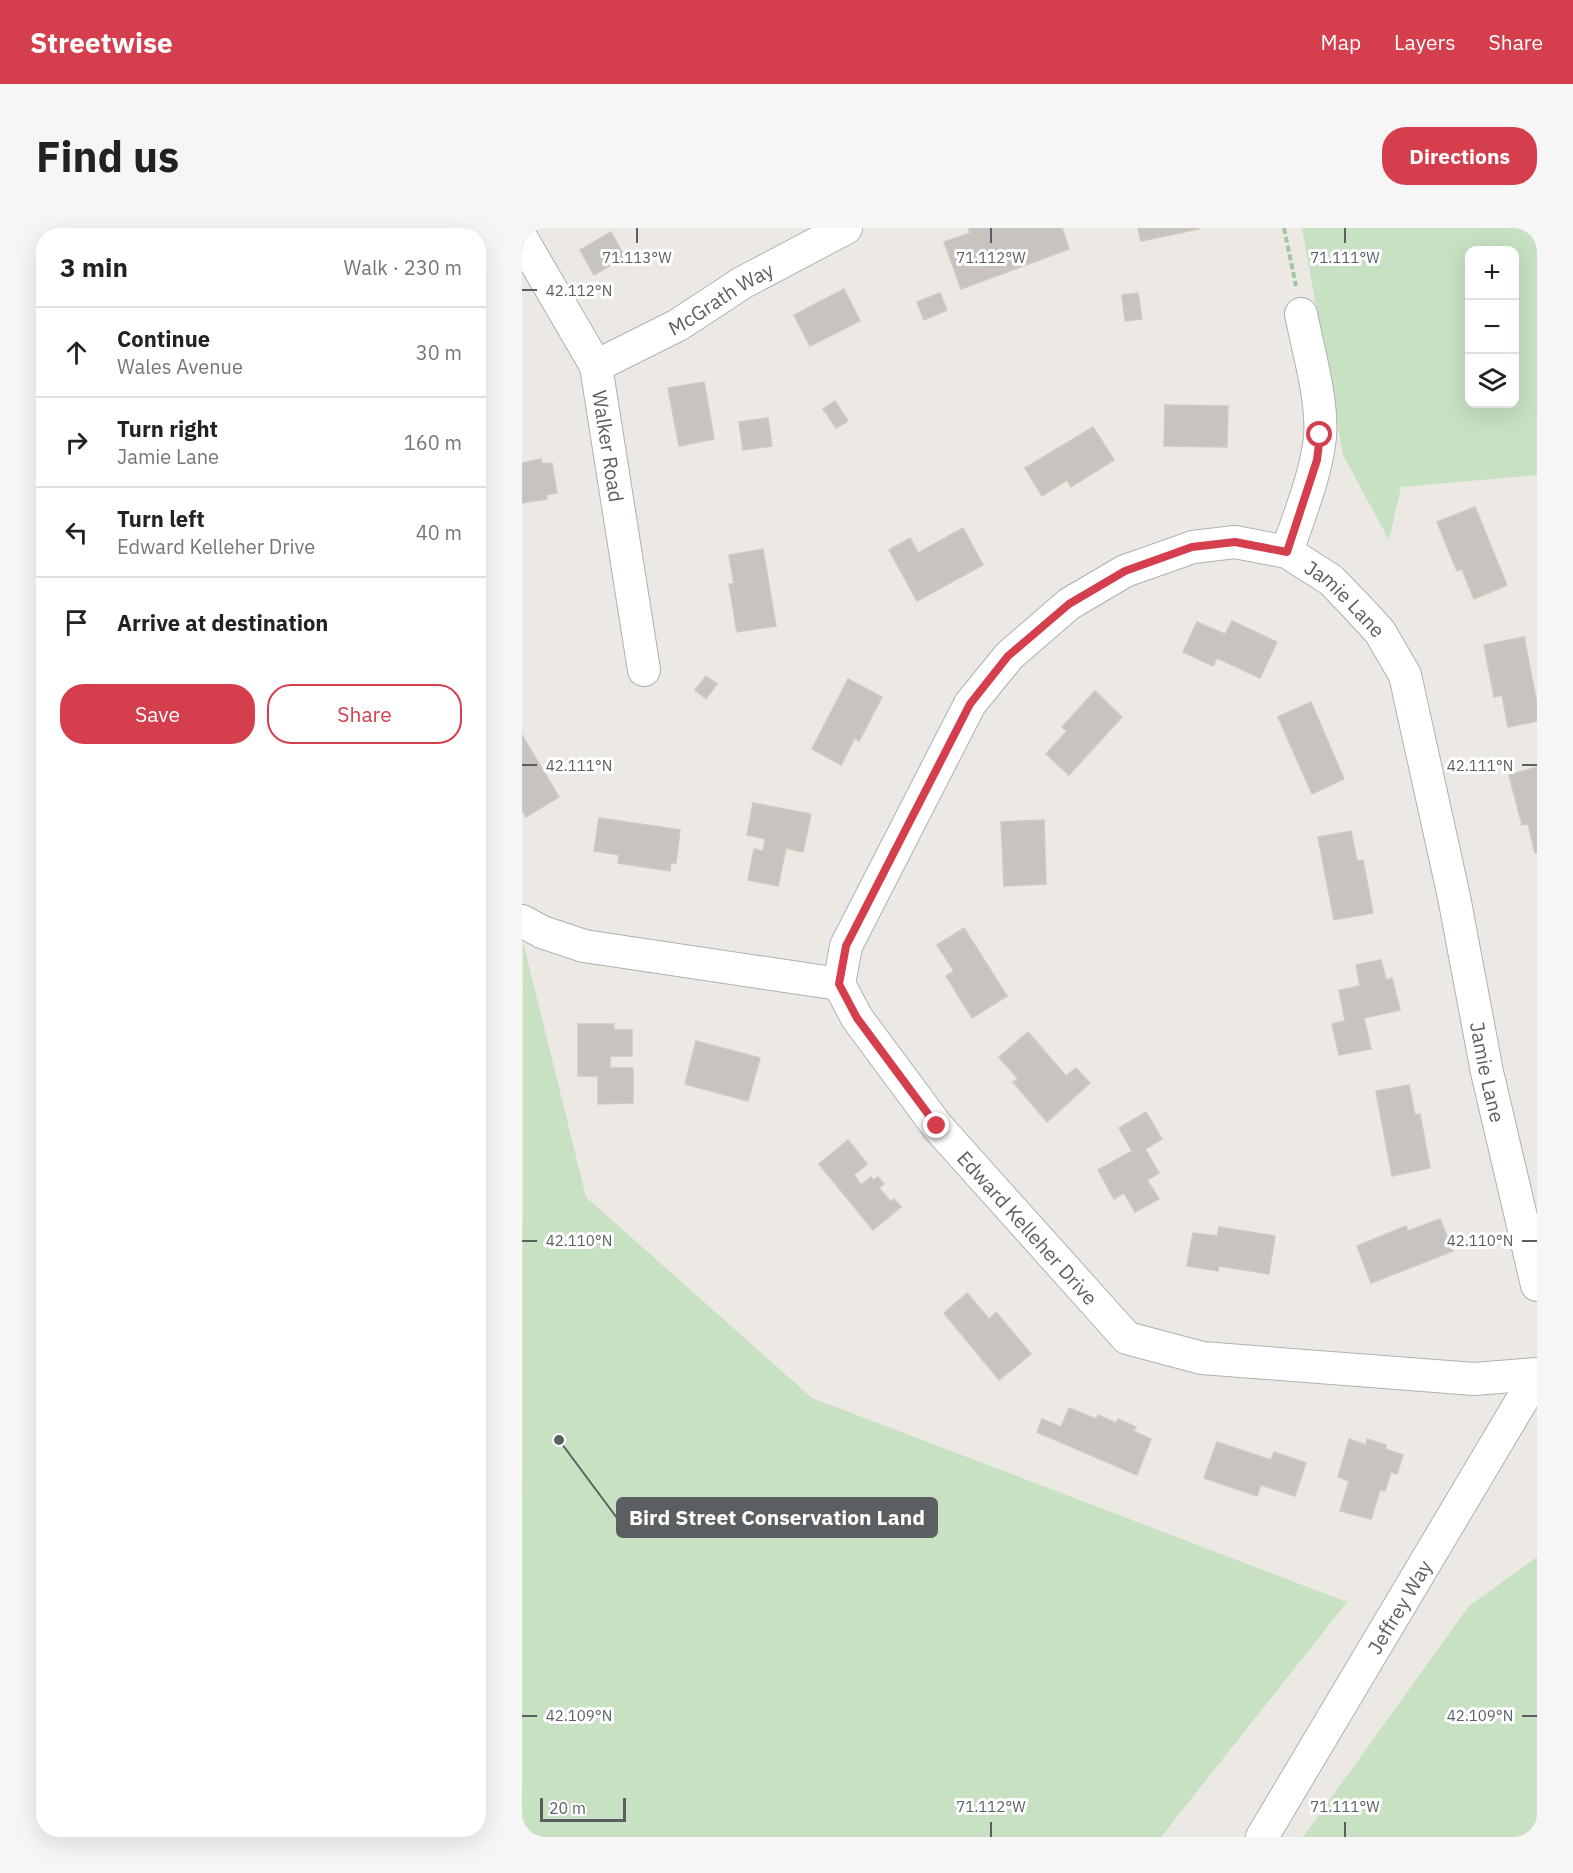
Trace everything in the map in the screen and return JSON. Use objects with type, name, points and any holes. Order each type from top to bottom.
[{"type":"street","name":"McGrath Way","points":[[596,366],[678,325],[742,283],[846,228]]},
{"type":"street","name":"Walker Road","points":[[522,239],[596,366],[644,670]]},
{"type":"street","points":[[1287,552],[1317,460],[1320,435],[1320,409],[1301,314]]},
{"type":"street","name":"Jamie Lane","points":[[839,984],[846,946],[970,704],[1008,656],[1069,604],[1125,571],[1192,547],[1235,542],[1287,552],[1330,580],[1359,609],[1380,632],[1405,675],[1454,897],[1486,1072],[1537,1285]]},
{"type":"street","points":[[522,921],[543,932],[584,946],[839,984]]},
{"type":"street","name":"Edward Kelleher Drive","points":[[839,984],[857,1018],[937,1126],[1127,1338],[1202,1358],[1474,1379],[1537,1374]]},
{"type":"street","name":"Jeffrey Way","points":[[1262,1837],[1537,1374]]},
{"type":"path","points":[[1284,228],[1301,314]]},
{"type":"green space","points":[[1302,228],[1537,228],[1537,475],[1401,487],[1389,540],[1343,455]]},
{"type":"green space","points":[[523,942],[586,1197],[812,1398],[1347,1602],[1161,1837],[522,1837]]},
{"type":"green space","points":[[1537,1557],[1537,1837],[1303,1837],[1469,1606]]},
{"type":"building","points":[[968,228],[1062,228],[1069,249],[961,289],[944,242],[970,233]]},
{"type":"building","points":[[1138,228],[1199,228],[1199,229],[1141,241]]},
{"type":"building","points":[[611,232],[625,257],[594,275],[580,250]]},
{"type":"building","points":[[844,289],[860,321],[810,346],[794,315]]},
{"type":"building","points":[[940,293],[947,310],[924,320],[917,302]]},
{"type":"building","points":[[1138,293],[1142,319],[1125,321],[1122,295]]},
{"type":"building","points":[[704,382],[714,439],[679,446],[668,388]]},
{"type":"building","points":[[835,401],[848,421],[836,428],[823,409]]},
{"type":"building","points":[[1165,405],[1228,406],[1227,447],[1164,446]]},
{"type":"building","points":[[768,418],[772,446],[743,450],[739,422]]},
{"type":"building","points":[[1093,427],[1114,460],[1071,487],[1067,480],[1042,496],[1025,468]]},
{"type":"building","points":[[541,459],[542,464],[552,463],[557,493],[546,495],[547,499],[522,503],[522,463]]},
{"type":"building","points":[[1475,507],[1507,585],[1474,599],[1462,569],[1457,571],[1437,522]]},
{"type":"building","points":[[963,528],[983,565],[917,601],[889,550],[910,538],[918,553]]},
{"type":"building","points":[[763,549],[776,626],[737,632],[729,584],[734,584],[729,555]]},
{"type":"building","points":[[1232,621],[1277,642],[1260,678],[1217,658],[1213,666],[1183,652],[1197,622],[1225,634]]},
{"type":"building","points":[[1524,637],[1537,704],[1537,721],[1508,727],[1502,695],[1494,697],[1484,645]]},
{"type":"building","points":[[706,676],[717,684],[706,699],[695,690]]},
{"type":"building","points":[[848,679],[882,697],[859,741],[855,738],[841,765],[812,749]]},
{"type":"building","points":[[1095,691],[1122,717],[1069,775],[1046,754],[1067,731],[1062,727]]},
{"type":"building","points":[[1311,702],[1344,779],[1312,794],[1278,717]]},
{"type":"building","points":[[522,735],[559,797],[526,817],[522,810]]},
{"type":"building","points":[[1537,767],[1537,853],[1535,853],[1528,824],[1522,825],[1509,775]]},
{"type":"building","points":[[753,803],[811,814],[803,852],[786,848],[778,886],[748,880],[754,849],[763,851],[765,839],[747,835]]},
{"type":"building","points":[[599,818],[680,830],[676,863],[671,863],[670,871],[618,863],[619,855],[594,851]]},
{"type":"building","points":[[1044,820],[1046,884],[1004,886],[1001,822]]},
{"type":"building","points":[[1351,831],[1357,861],[1363,860],[1373,913],[1334,920],[1318,837]]},
{"type":"building","points":[[964,928],[1007,996],[972,1018],[946,976],[954,971],[937,945]]},
{"type":"building","points":[[1381,960],[1386,980],[1392,978],[1400,1010],[1364,1018],[1371,1049],[1339,1055],[1332,1024],[1345,1021],[1339,990],[1360,986],[1356,965]]},
{"type":"building","points":[[578,1024],[614,1024],[614,1030],[632,1030],[632,1056],[610,1056],[610,1068],[633,1068],[633,1103],[598,1104],[598,1076],[578,1076]]},
{"type":"building","points":[[1028,1032],[1066,1076],[1076,1068],[1090,1083],[1047,1122],[1013,1082],[1018,1079],[999,1057]]},
{"type":"building","points":[[696,1041],[760,1058],[748,1101],[685,1084]]},
{"type":"building","points":[[1409,1085],[1415,1115],[1420,1114],[1430,1168],[1392,1176],[1376,1091]]},
{"type":"building","points":[[1146,1112],[1162,1139],[1145,1149],[1159,1173],[1147,1180],[1159,1199],[1135,1212],[1124,1193],[1114,1199],[1098,1170],[1132,1151],[1119,1128]]},
{"type":"building","points":[[848,1140],[867,1164],[854,1175],[861,1185],[871,1177],[873,1180],[878,1177],[884,1184],[879,1188],[891,1202],[894,1199],[901,1207],[873,1230],[819,1164]]},
{"type":"building","points":[[1440,1219],[1453,1251],[1371,1283],[1357,1246],[1406,1226],[1408,1231]]},
{"type":"building","points":[[1219,1227],[1275,1236],[1269,1274],[1219,1266],[1218,1271],[1187,1266],[1193,1233],[1217,1236]]},
{"type":"building","points":[[967,1293],[989,1319],[996,1312],[1031,1354],[999,1380],[944,1313]]},
{"type":"building","points":[[1069,1408],[1096,1419],[1098,1415],[1116,1423],[1118,1419],[1136,1427],[1133,1431],[1151,1439],[1137,1475],[1037,1432],[1042,1419],[1061,1427]]},
{"type":"building","points":[[1349,1439],[1366,1445],[1367,1439],[1386,1445],[1385,1449],[1403,1455],[1397,1474],[1391,1472],[1385,1491],[1380,1490],[1371,1519],[1340,1511],[1349,1481],[1338,1477]]},
{"type":"building","points":[[1217,1442],[1271,1460],[1274,1452],[1306,1463],[1295,1496],[1261,1485],[1257,1496],[1204,1478]]},
{"type":"place","name":"Bird Street Conservation Land","points":[[559,1440]]},
{"type":"route","points":[[937,1126],[857,1018],[839,984],[846,946],[970,704],[1008,656],[1069,604],[1125,571],[1192,547],[1235,542],[1287,552],[1317,460],[1320,435]]}]
